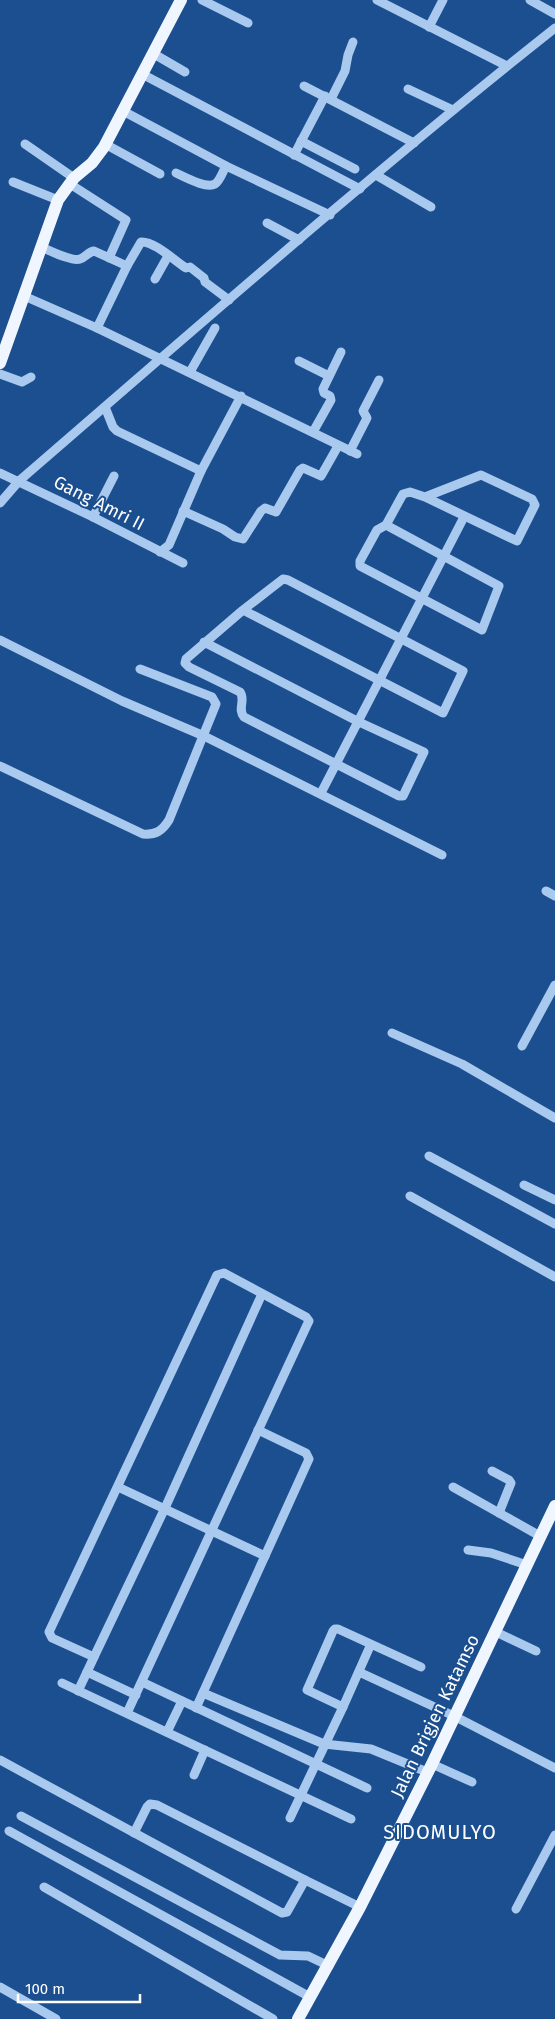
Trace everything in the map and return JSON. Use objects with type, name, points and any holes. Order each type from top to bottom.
[{"type":"main road","points":[[0,363],[58,200],[72,181],[92,163],[105,144],[181,0]]},
{"type":"main road","name":"Jalan Brigjen Katamso","points":[[298,2019],[360,1907],[496,1632],[555,1506]]},
{"type":"street","points":[[202,0],[248,23]]},
{"type":"street","points":[[377,0],[507,66]]},
{"type":"street","points":[[429,27],[443,0]]},
{"type":"street","points":[[530,0],[555,14]]},
{"type":"street","points":[[0,504],[19,481],[160,359],[453,110],[555,28]]},
{"type":"street","points":[[294,155],[345,71],[348,55],[354,42]]},
{"type":"street","points":[[154,54],[185,72]]},
{"type":"street","points":[[142,74],[360,189]]},
{"type":"street","points":[[304,86],[414,143]]},
{"type":"street","points":[[408,89],[453,110]]},
{"type":"street","points":[[122,111],[226,166],[330,215]]},
{"type":"street","points":[[301,141],[355,169]]},
{"type":"street","points":[[25,144],[126,220],[126,224],[109,258]]},
{"type":"street","points":[[105,144],[160,174]]},
{"type":"street","points":[[176,173],[197,183],[213,185],[226,166]]},
{"type":"street","points":[[376,175],[431,207]]},
{"type":"street","points":[[13,182],[58,200]]},
{"type":"street","points":[[266,223],[299,240]]},
{"type":"street","points":[[97,328],[127,266],[141,242],[147,242],[186,268],[190,267],[204,278],[205,282],[230,300]]},
{"type":"street","points":[[41,247],[76,260],[92,251],[127,266]]},
{"type":"street","points":[[155,279],[168,256]]},
{"type":"street","points":[[24,296],[241,396],[354,453],[367,418],[363,411],[379,380]]},
{"type":"street","points":[[190,372],[215,328]]},
{"type":"street","points":[[313,432],[330,400],[330,396],[322,391],[341,352]]},
{"type":"street","points":[[300,361],[329,376]]},
{"type":"street","points":[[0,374],[23,382],[31,377]]},
{"type":"street","points":[[160,552],[169,544],[201,471],[241,396]]},
{"type":"street","points":[[105,407],[113,427],[117,431],[201,471]]},
{"type":"street","points":[[183,511],[223,529],[235,537],[244,539],[265,508],[276,512],[300,470],[303,468],[321,476],[338,446]]},
{"type":"street","name":"Gang Amri II","points":[[0,473],[93,517],[183,563]]},
{"type":"street","points":[[93,517],[114,476]]},
{"type":"street","points":[[386,525],[500,586],[482,630],[359,565],[377,530],[386,525],[402,494],[410,492],[425,497],[517,541],[534,502],[532,499],[481,476],[425,497]]},
{"type":"street","points":[[321,793],[360,722],[379,681],[464,517]]},
{"type":"street","points":[[204,642],[360,722],[424,752],[403,796],[399,796],[336,765],[244,717],[240,710],[242,698],[240,692],[187,666],[186,659],[204,642],[243,610],[279,581],[288,580],[400,640],[463,671],[443,713],[243,610]]},
{"type":"street","points":[[0,640],[122,701],[204,736],[442,855]]},
{"type":"street","points":[[0,766],[138,832],[151,835],[162,830],[169,820],[216,704],[215,700],[140,669]]},
{"type":"street","points":[[546,891],[555,896]]},
{"type":"street","points":[[522,1046],[555,985]]},
{"type":"street","points":[[392,1033],[462,1064],[555,1118]]},
{"type":"street","points":[[429,1156],[555,1224]]},
{"type":"street","points":[[524,1185],[555,1200]]},
{"type":"street","points":[[410,1196],[555,1277]]},
{"type":"street","points":[[94,1657],[52,1638],[49,1632],[217,1275],[222,1272],[227,1273],[309,1320],[127,1713]]},
{"type":"street","points":[[78,1691],[165,1508],[262,1294]]},
{"type":"street","points":[[196,1708],[309,1461],[310,1456],[258,1430]]},
{"type":"street","points":[[492,1471],[508,1480],[511,1484],[500,1513]]},
{"type":"street","points":[[118,1487],[265,1556]]},
{"type":"street","points":[[453,1487],[540,1536]]},
{"type":"street","points":[[468,1550],[491,1554],[527,1565]]},
{"type":"street","points":[[343,1707],[308,1691],[306,1687],[335,1629],[421,1666]]},
{"type":"street","points":[[496,1632],[536,1651]]},
{"type":"street","points":[[290,1818],[371,1644]]},
{"type":"street","points":[[87,1672],[136,1695]]},
{"type":"street","points":[[359,1672],[454,1716],[555,1768]]},
{"type":"street","points":[[142,1682],[367,1788]]},
{"type":"street","points":[[62,1683],[351,1819]]},
{"type":"street","points":[[203,1693],[324,1744],[371,1749],[472,1782]]},
{"type":"street","points":[[167,1732],[182,1701]]},
{"type":"street","points":[[194,1775],[205,1750]]},
{"type":"street","points":[[0,1760],[282,1913],[287,1912],[305,1880]]},
{"type":"street","points":[[134,1833],[147,1807],[150,1804],[157,1805],[360,1907]]},
{"type":"street","points":[[21,1816],[280,1955],[308,1956],[329,1966]]},
{"type":"street","points":[[9,1831],[310,1997]]},
{"type":"street","points":[[516,1909],[555,1835]]},
{"type":"street","points":[[44,1887],[272,2019]]},
{"type":"street","points":[[0,1987],[56,2019]]},
{"type":"district","name":"SIDOMULYO","points":[[440,1832]]}]
